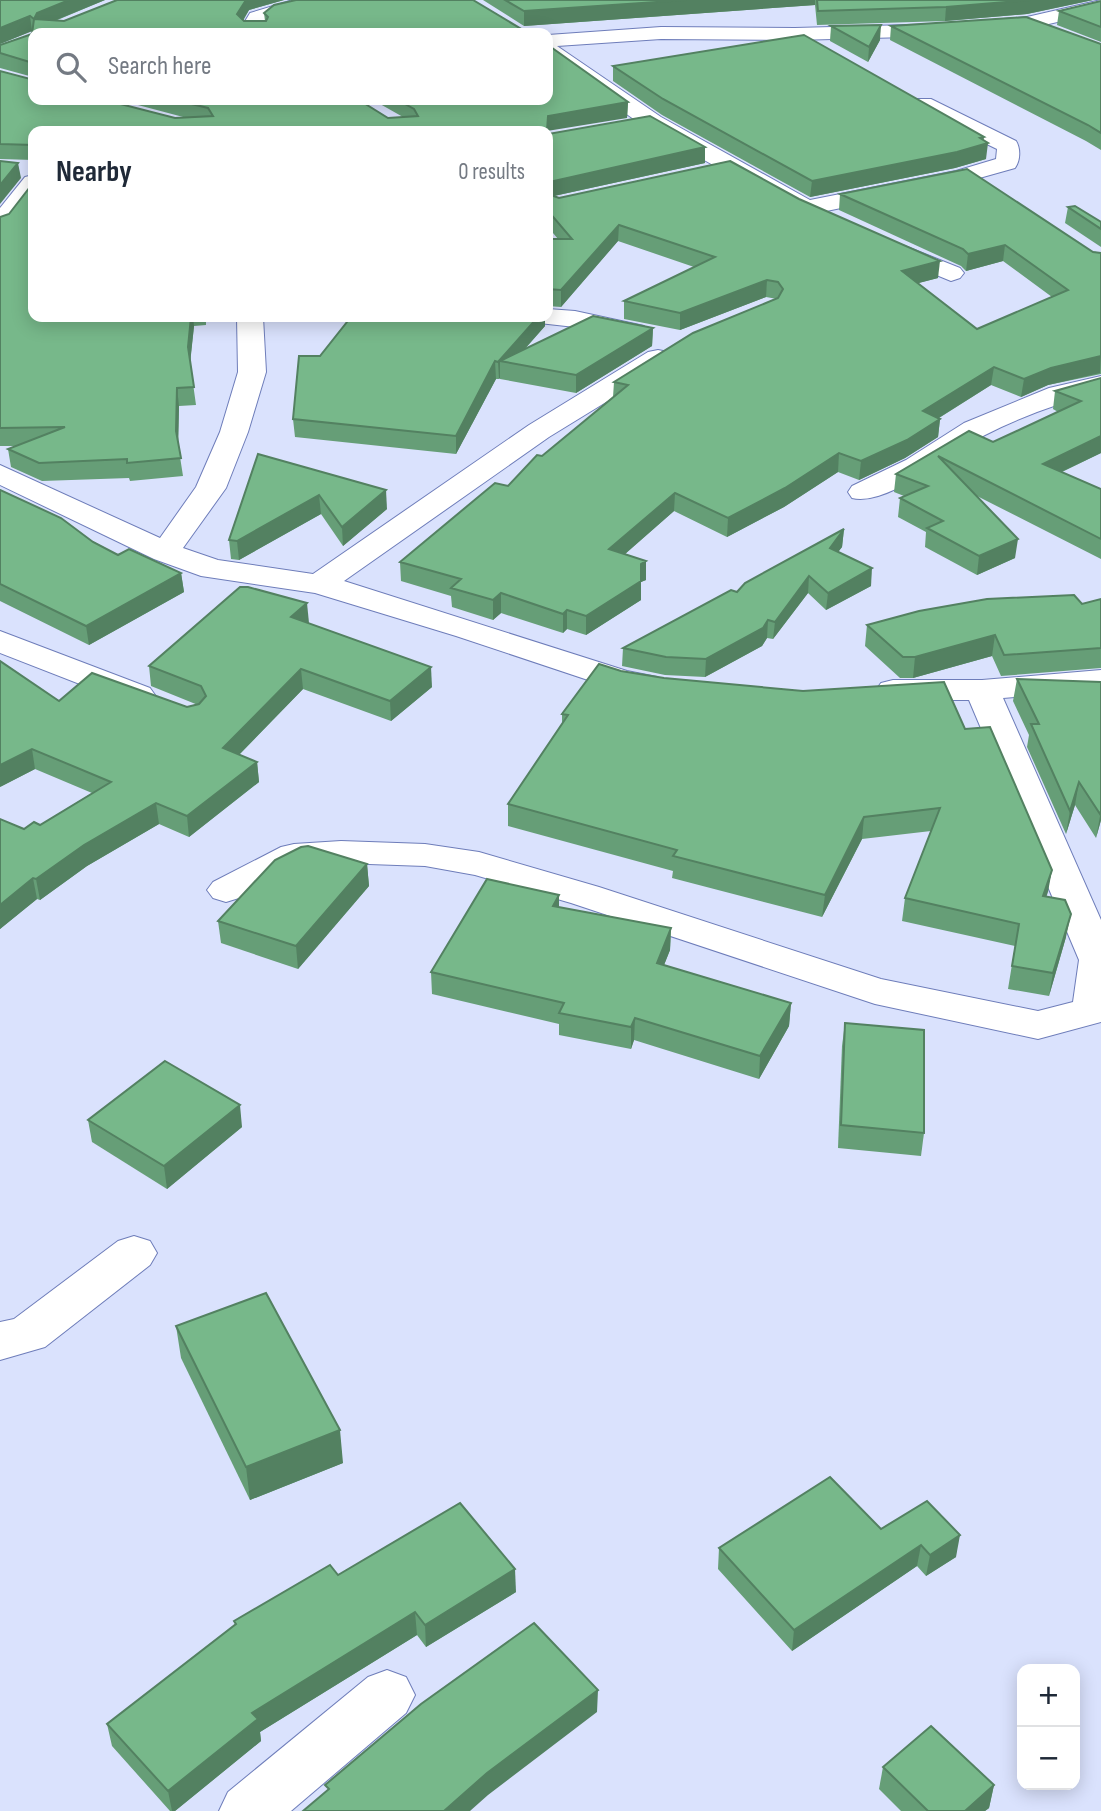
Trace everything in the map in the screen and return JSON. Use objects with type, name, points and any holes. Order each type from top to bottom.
[{"type":"street","points":[[241,0],[257,25],[277,9],[323,0]]},
{"type":"street","points":[[553,41],[661,33],[795,34],[945,30],[1027,23],[1101,6]]},
{"type":"street","points":[[1027,23],[1064,38]]},
{"type":"street","points":[[795,34],[829,53]]},
{"type":"street","points":[[553,53],[653,122],[735,166],[785,198],[842,225]]},
{"type":"street","points":[[807,208],[858,194],[982,182],[1007,163],[1008,146],[967,128],[910,97]]},
{"type":"street","points":[[627,127],[653,122]]},
{"type":"street","points":[[701,174],[735,166]]},
{"type":"street","points":[[0,224],[28,188]]},
{"type":"street","points":[[876,240],[951,273]]},
{"type":"street","points":[[319,584],[539,431],[682,342],[575,319],[553,317]]},
{"type":"street","points":[[165,552],[211,488],[234,432],[252,372],[250,322]]},
{"type":"street","points":[[863,492],[916,466],[974,429],[1059,394],[1101,384]]},
{"type":"street","points":[[0,474],[165,552],[212,569],[319,584],[621,680],[679,688]]},
{"type":"street","points":[[0,641],[164,705]]},
{"type":"street","points":[[858,691],[982,690],[1101,680]]},
{"type":"street","points":[[226,890],[294,855],[341,852],[425,855],[479,864],[585,895],[875,991],[1038,1025],[1092,1011],[1099,960],[982,690]]},
{"type":"street","points":[[0,1341],[28,1334],[134,1253]]},
{"type":"street","points":[[248,1811],[387,1695]]},
{"type":"building","points":[[0,0],[69,0],[37,13],[34,19],[30,16],[0,28]]},
{"type":"building","points":[[117,0],[246,0],[237,14],[244,21],[266,21],[268,17],[264,13],[274,5],[296,0],[473,0],[520,28],[33,28],[34,19],[64,21]]},
{"type":"building","points":[[505,0],[686,0],[524,11]]},
{"type":"building","points":[[817,0],[1030,0],[946,7],[818,11]]},
{"type":"building","points":[[1101,1],[1101,27],[1059,11]]},
{"type":"building","points":[[1026,17],[1101,44],[1101,133],[891,26]]},
{"type":"building","points":[[881,25],[869,47],[831,26]]},
{"type":"building","points":[[28,35],[28,61],[0,53],[0,45]]},
{"type":"building","points":[[804,35],[984,137],[980,138],[988,143],[957,152],[812,181],[663,99],[613,66]]},
{"type":"building","points":[[553,49],[628,102],[548,116],[547,126],[28,126],[28,145],[0,144],[0,71],[28,78],[28,105],[124,105],[175,118],[213,116],[208,108],[196,105],[367,105],[388,118],[418,116],[414,109],[407,105],[553,105]]},
{"type":"building","points":[[650,116],[705,147],[553,181],[553,133]]},
{"type":"building","points":[[0,161],[18,163],[0,185]]},
{"type":"building","points":[[730,161],[799,199],[940,261],[902,271],[977,329],[1068,290],[1005,245],[968,254],[963,249],[840,194],[967,169],[1093,252],[1101,253],[1101,356],[1051,368],[1024,379],[994,367],[923,411],[940,419],[907,440],[861,461],[839,453],[785,488],[728,518],[675,493],[609,549],[646,561],[641,564],[641,581],[586,616],[567,610],[563,614],[501,593],[493,600],[451,588],[461,579],[400,562],[495,483],[508,486],[537,455],[542,456],[628,385],[614,382],[693,333],[778,298],[783,289],[778,282],[767,280],[680,313],[624,301],[715,257],[619,225],[561,290],[553,289],[553,239],[572,239],[553,217],[553,196],[559,198]]},
{"type":"building","points":[[28,189],[28,322],[190,322],[188,347],[194,387],[177,388],[176,431],[181,458],[127,463],[127,459],[39,463],[8,449],[65,427],[0,428],[0,217],[9,214]]},
{"type":"building","points":[[1075,206],[1101,222],[1101,229],[1068,207]]},
{"type":"building","points":[[593,316],[653,328],[576,375],[500,361]]},
{"type":"building","points":[[347,322],[534,322],[498,362],[495,361],[456,436],[293,419],[299,356],[320,356]]},
{"type":"building","points":[[1101,378],[1101,436],[1043,464],[1101,489],[1101,539],[938,456],[1018,539],[979,556],[927,528],[943,521],[900,498],[928,486],[896,474],[969,431],[993,442],[1081,401],[1055,391]]},
{"type":"building","points":[[258,454],[386,490],[342,527],[319,495],[237,541],[229,540]]},
{"type":"building","points":[[0,490],[61,518],[93,542],[118,555],[129,549],[181,573],[86,626],[0,584]]},
{"type":"building","points":[[844,529],[830,548],[872,568],[828,593],[809,576],[775,622],[768,620],[763,628],[706,659],[666,657],[623,648],[731,590],[737,592],[745,583]]},
{"type":"building","points":[[240,587],[307,603],[291,617],[431,667],[390,701],[301,669],[223,748],[257,762],[187,816],[156,803],[84,845],[36,879],[33,878],[0,905],[0,819],[24,829],[34,822],[40,825],[111,782],[32,749],[0,765],[0,661],[59,701],[92,673],[187,707],[199,704],[206,696],[201,686],[149,666]]},
{"type":"building","points":[[1074,595],[1082,604],[1101,599],[1101,648],[1004,655],[995,635],[915,657],[903,657],[867,625],[919,611],[987,599]]},
{"type":"building","points":[[599,664],[621,671],[664,678],[803,691],[944,682],[965,729],[990,727],[1052,870],[1043,896],[1065,900],[1071,914],[1053,973],[1012,966],[1019,924],[905,898],[940,808],[864,817],[825,895],[673,856],[677,850],[508,804],[568,715],[562,714]]},
{"type":"building","points":[[1017,679],[1101,682],[1100,814],[1079,782],[1070,811],[1031,724],[1039,724]]},
{"type":"building","points":[[308,846],[367,864],[296,946],[218,921],[275,860]]},
{"type":"building","points":[[487,879],[559,895],[553,906],[671,928],[657,963],[791,1003],[760,1056],[635,1018],[631,1027],[559,1013],[564,1003],[431,972]]},
{"type":"building","points":[[845,1023],[924,1030],[924,1133],[841,1125]]},
{"type":"building","points":[[165,1061],[240,1105],[164,1166],[88,1120]]},
{"type":"building","points":[[266,1293],[340,1430],[246,1467],[176,1326]]},
{"type":"building","points":[[830,1477],[881,1529],[927,1501],[960,1535],[930,1555],[921,1545],[794,1630],[719,1548]]},
{"type":"building","points":[[460,1503],[515,1569],[425,1625],[415,1612],[252,1713],[258,1719],[168,1791],[107,1724],[236,1624],[234,1621],[330,1565],[338,1575]]},
{"type":"building","points":[[534,1623],[598,1690],[487,1773],[444,1811],[303,1811],[329,1789],[325,1785],[421,1704]]},
{"type":"building","points":[[931,1726],[994,1785],[965,1811],[928,1811],[883,1767]]}]
